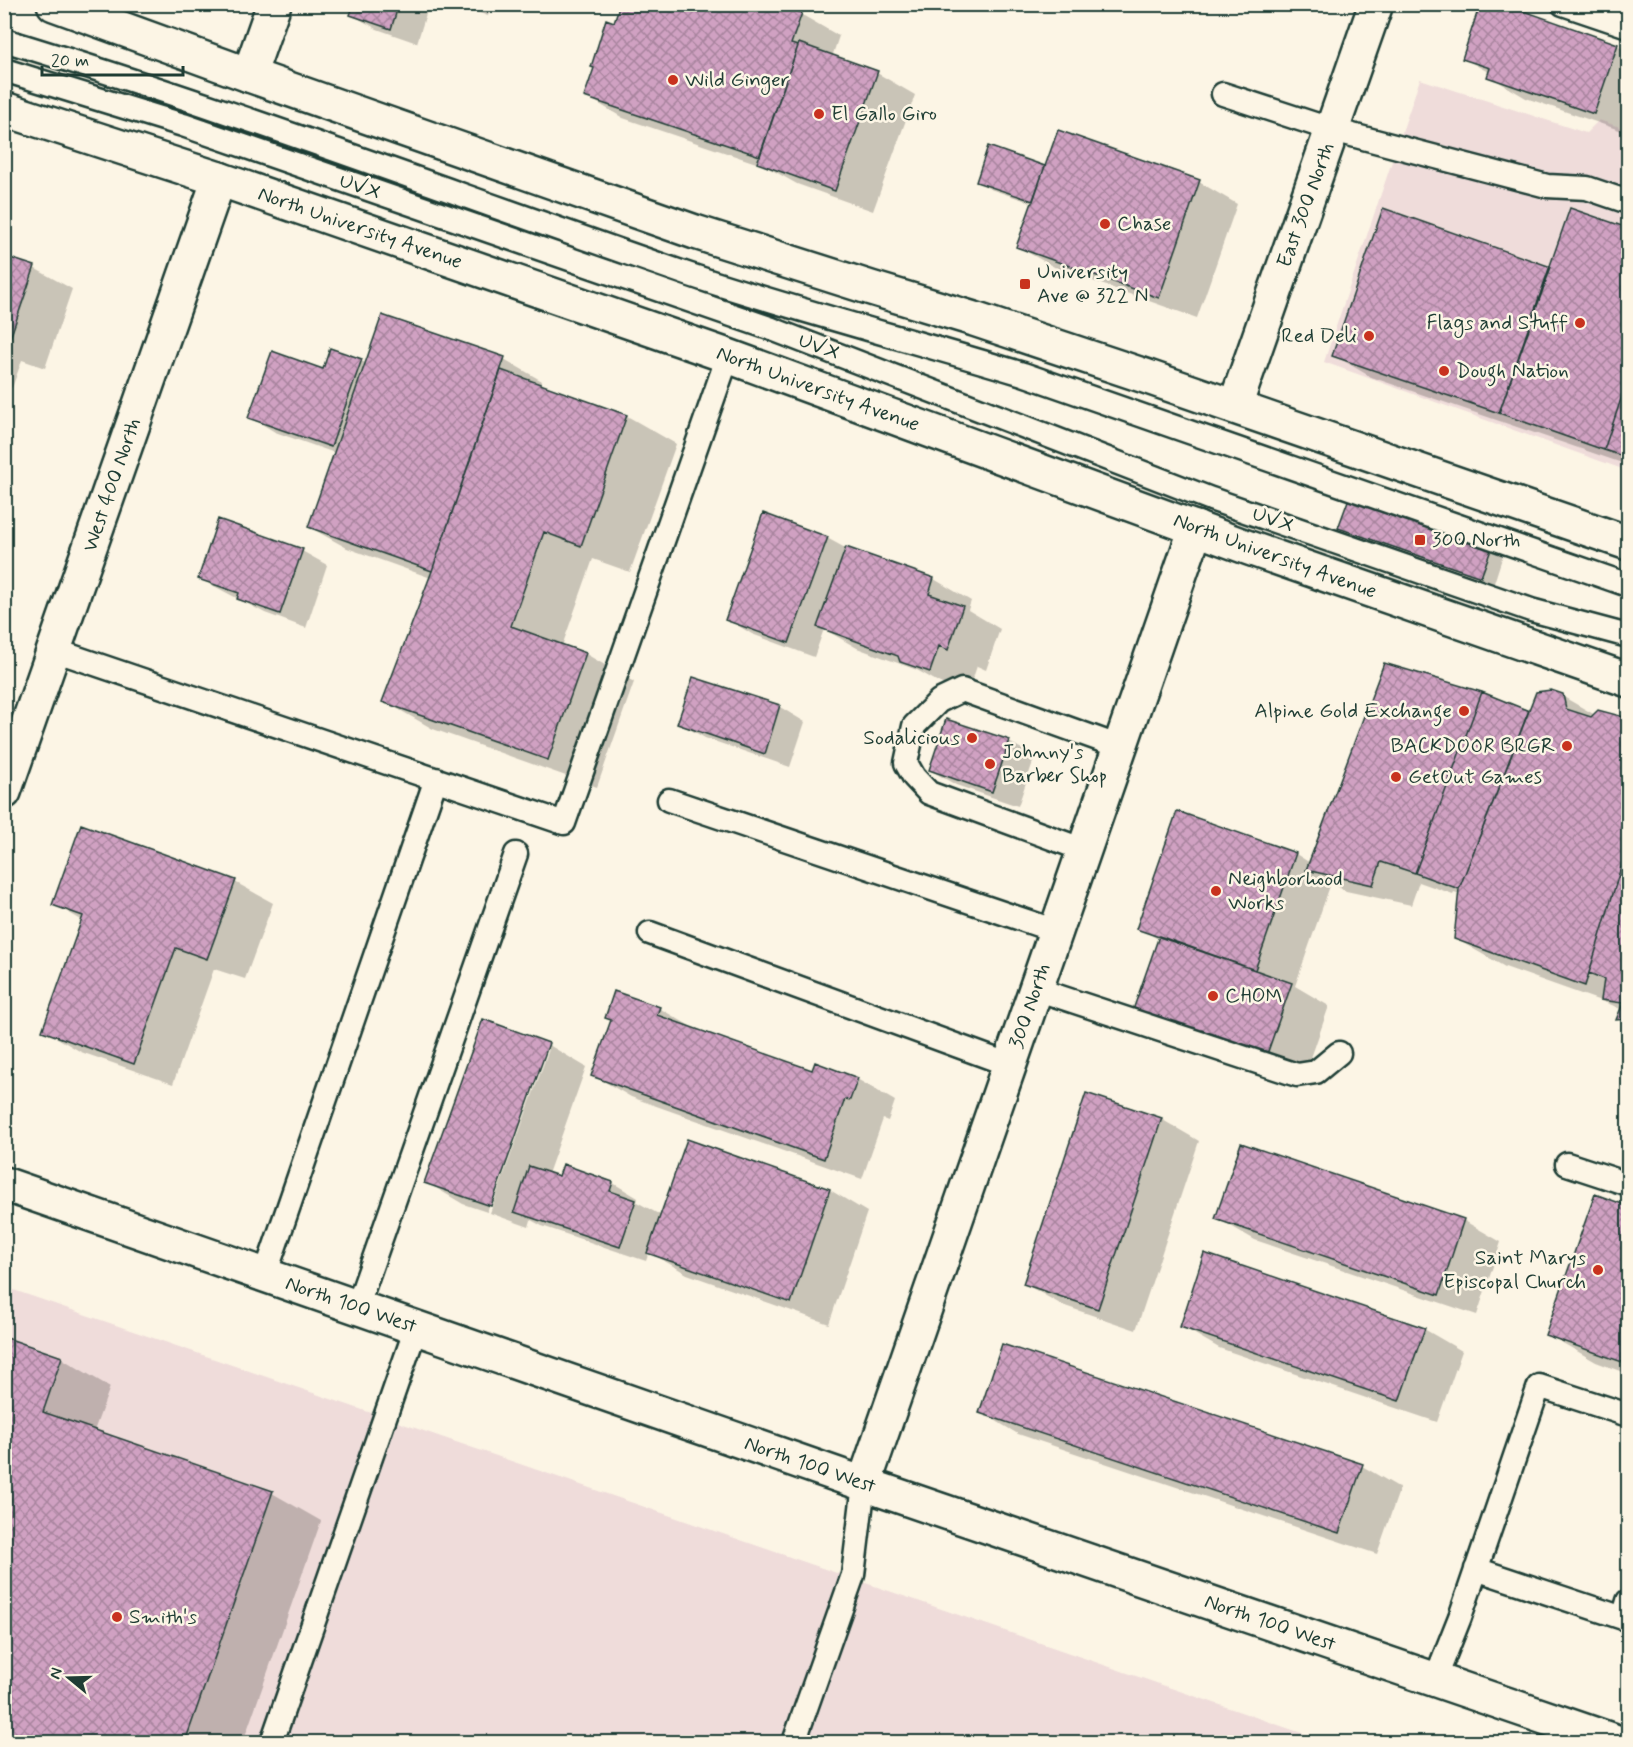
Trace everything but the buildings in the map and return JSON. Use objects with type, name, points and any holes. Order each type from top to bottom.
[{"type":"main road","points":[[54,4],[249,75],[695,231],[984,322],[1235,406],[1629,543]]},
{"type":"main road","points":[[249,75],[274,4]]},
{"type":"main road","name":"East 300 North","points":[[1235,406],[1376,4]]},
{"type":"main road","name":"North University Avenue","points":[[4,109],[219,178],[729,356],[1196,528],[1629,680]]},
{"type":"main road","name":"West 400 North","points":[[4,792],[219,178]]},
{"type":"main road","name":"300 North","points":[[864,1484],[1196,528]]},
{"type":"main road","name":"North 100 West","points":[[4,1184],[864,1484],[1617,1743]]},
{"type":"lane","points":[[1563,4],[1629,26]]},
{"type":"lane","name":"UVX","points":[[4,40],[161,89],[688,274],[1023,374],[1629,585]]},
{"type":"lane","name":"UVX","points":[[4,70],[183,125],[772,329],[1211,499],[1509,603],[1577,624],[1629,636]]},
{"type":"lane","points":[[1223,94],[1333,130],[1547,186],[1587,189],[1629,202]]},
{"type":"lane","points":[[54,650],[564,823],[729,356]]},
{"type":"lane","points":[[1084,850],[929,793],[914,777],[906,763],[914,726],[939,701],[962,690],[1120,747]]},
{"type":"lane","points":[[265,1275],[436,779]]},
{"type":"lane","points":[[669,800],[1056,931]]},
{"type":"lane","points":[[357,1307],[516,854]]},
{"type":"lane","points":[[650,933],[1010,1065]]},
{"type":"lane","points":[[1036,989],[1297,1075],[1316,1072],[1339,1053]]},
{"type":"lane","points":[[1567,1164],[1629,1185]]},
{"type":"lane","points":[[272,1743],[416,1328]]},
{"type":"lane","points":[[1435,1680],[1539,1386],[1629,1415]]},
{"type":"lane","points":[[794,1743],[853,1575],[864,1484]]},
{"type":"lane","points":[[1476,1569],[1623,1618],[1629,1601]]},
{"type":"shaded area","points":[[1420,79],[1586,133],[1599,120],[1628,130],[1628,471],[1324,362]]},
{"type":"shaded area","points":[[5,1287],[1328,1742],[5,1742]]},
{"type":"place","name":"Wild Ginger","points":[[673,80]]},
{"type":"place","name":"El Gallo Giro","points":[[819,114]]},
{"type":"place","name":"Chase","points":[[1105,224]]},
{"type":"place","name":"University Ave @ 322 N","points":[[1025,284]]},
{"type":"place","name":"Flags and Stuff","points":[[1580,323]]},
{"type":"place","name":"Red Deli","points":[[1369,336]]},
{"type":"place","name":"Dough Nation","points":[[1444,371]]},
{"type":"place","name":"300 North","points":[[1420,540]]},
{"type":"place","name":"Alpine Gold Exchange","points":[[1464,711]]},
{"type":"place","name":"Sodalicious","points":[[972,738]]},
{"type":"place","name":"BACKDOOR BRGR","points":[[1567,746]]},
{"type":"place","name":"Johnny's Barber Shop","points":[[990,764]]},
{"type":"place","name":"GetOut Games","points":[[1396,777]]},
{"type":"place","name":"Neighborhood Works","points":[[1216,891]]},
{"type":"place","name":"CHOM","points":[[1213,996]]},
{"type":"place","name":"Saint Marys Episcopal Church","points":[[1598,1270]]},
{"type":"place","name":"Smith's","points":[[117,1617]]}]
